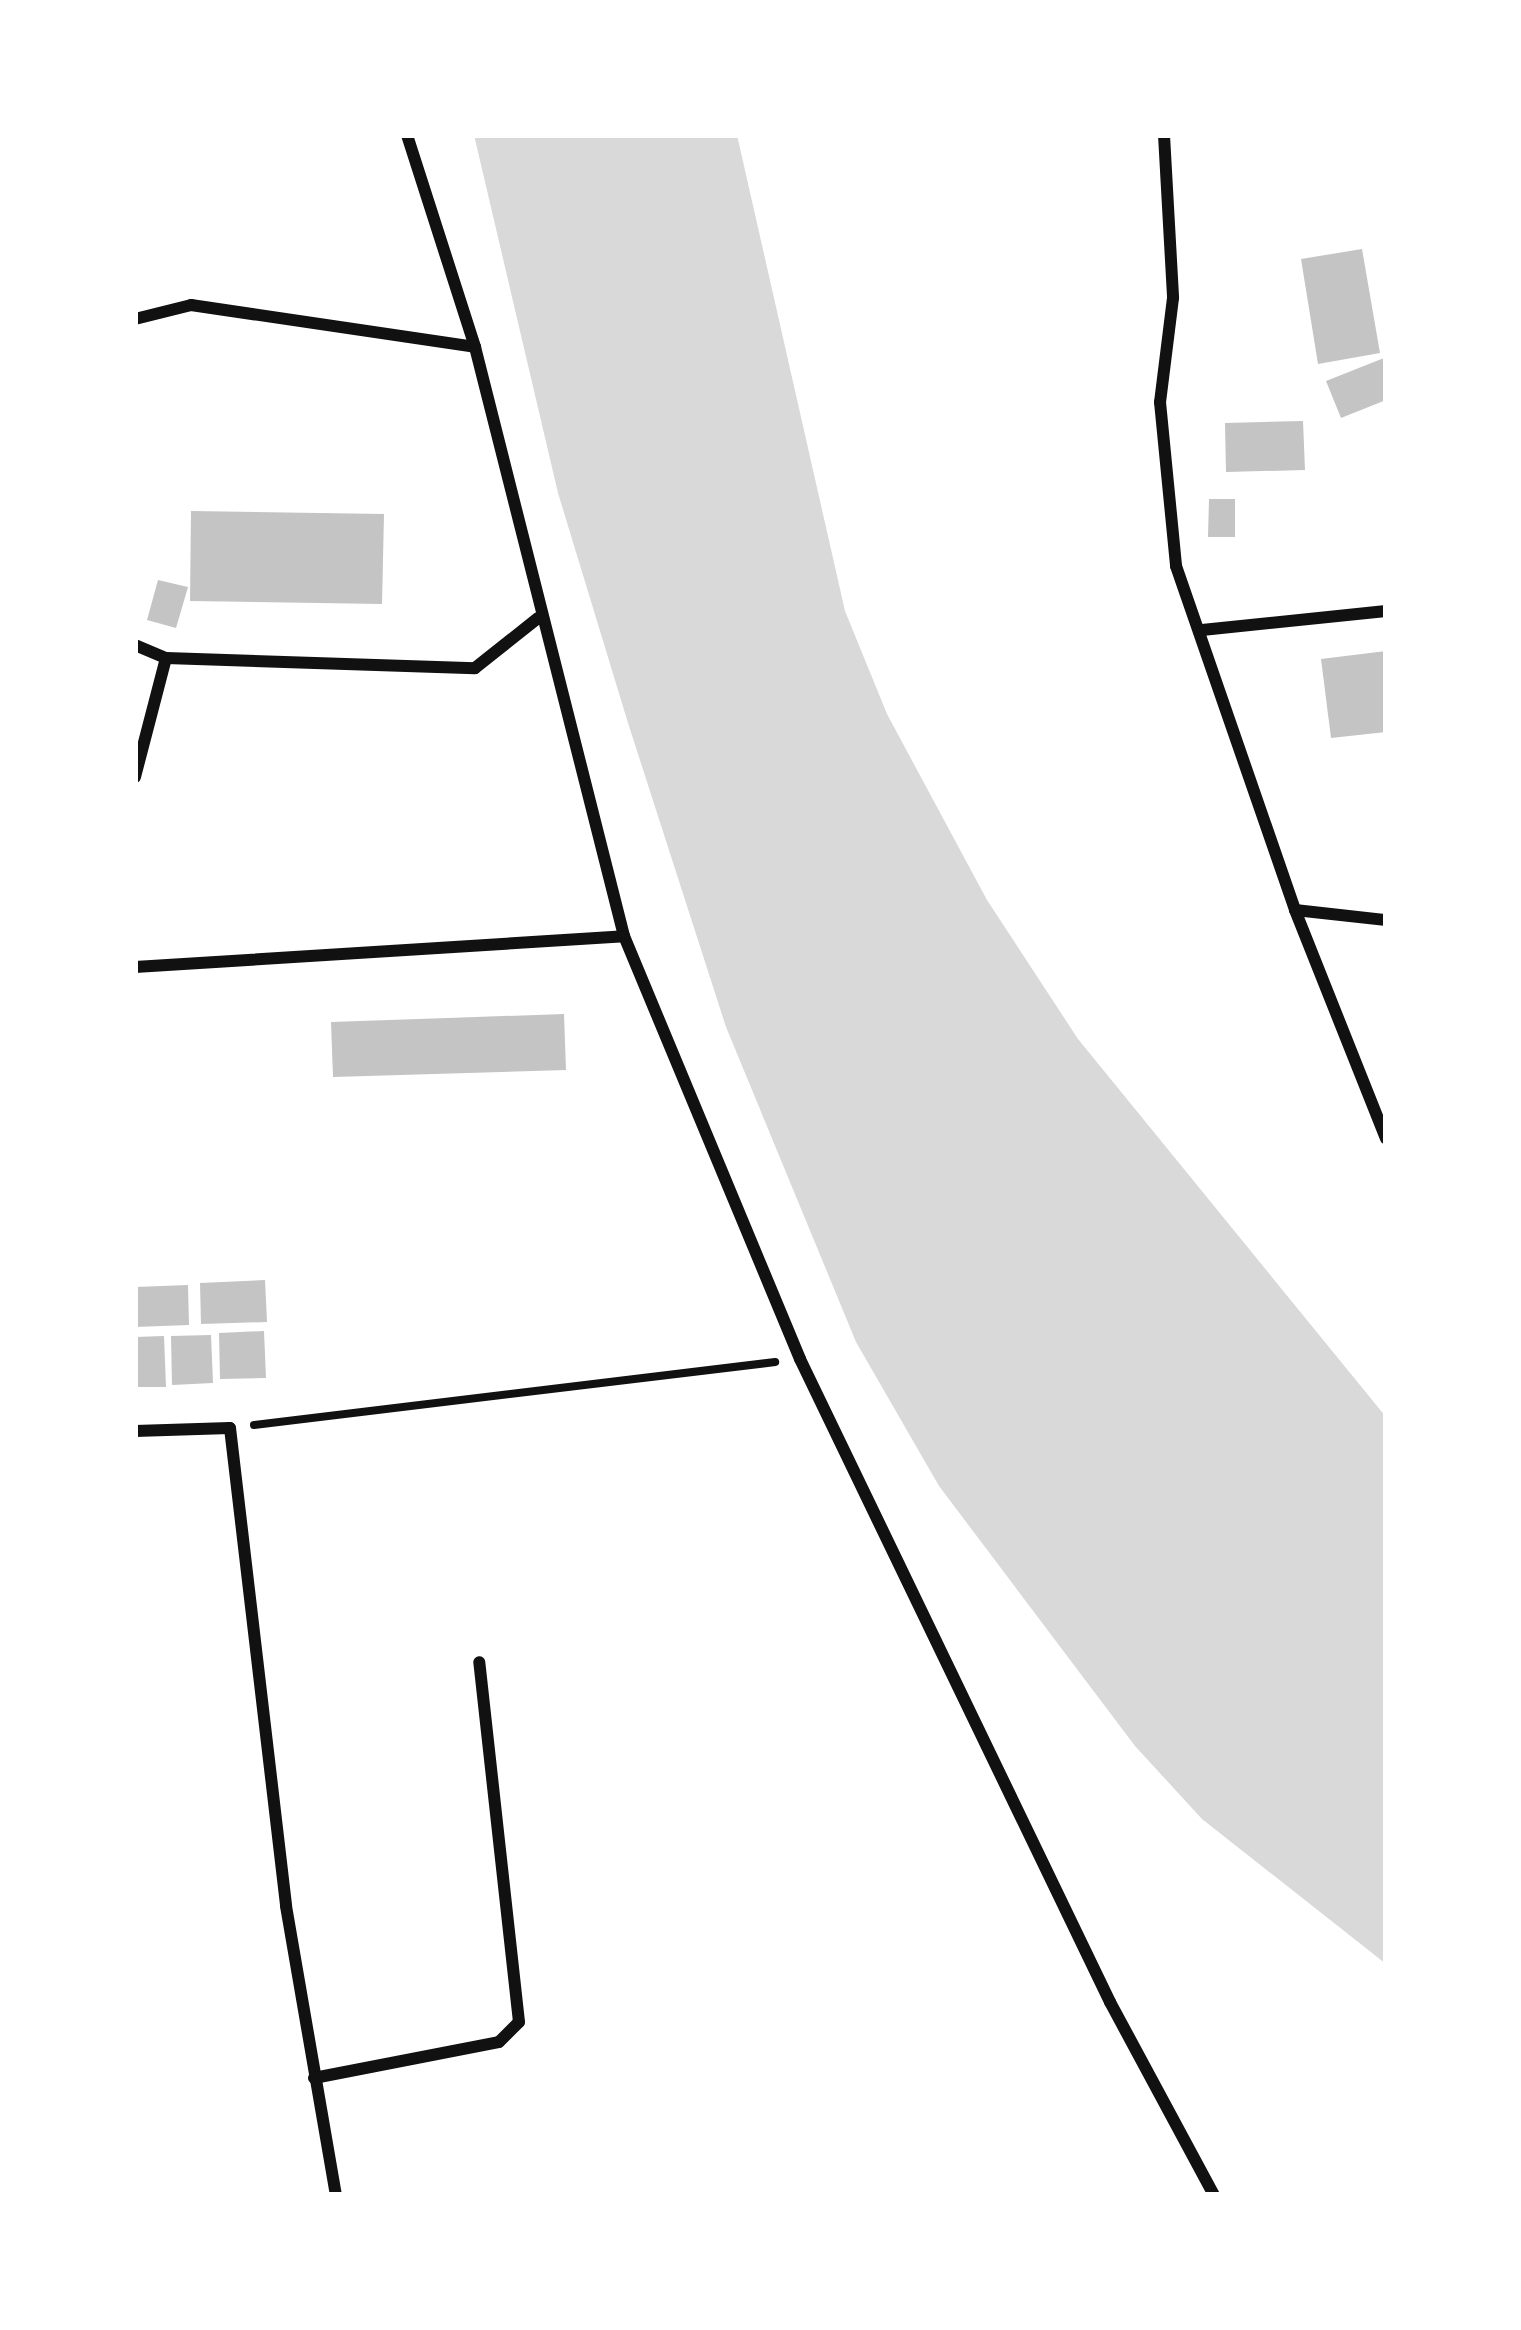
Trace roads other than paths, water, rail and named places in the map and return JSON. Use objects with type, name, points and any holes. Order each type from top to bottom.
[{"type":"street","points":[[407,135],[475,347],[538,618],[623,936],[800,1359],[1110,2002],[1214,2195]]},
{"type":"street","points":[[1164,135],[1173,298],[1160,402],[1176,566],[1202,630],[1295,910],[1386,1139]]},
{"type":"street","points":[[135,319],[191,305],[475,347]]},
{"type":"street","points":[[1202,630],[1386,611]]},
{"type":"street","points":[[135,645],[166,658],[475,668],[538,618]]},
{"type":"street","points":[[135,777],[166,658]]},
{"type":"street","points":[[1295,910],[1386,920]]},
{"type":"street","points":[[135,967],[623,936]]},
{"type":"street","points":[[135,1431],[230,1428],[286,1906],[335,2195]]},
{"type":"street","points":[[314,2078],[499,2042],[518,2022],[479,1662]]}]
